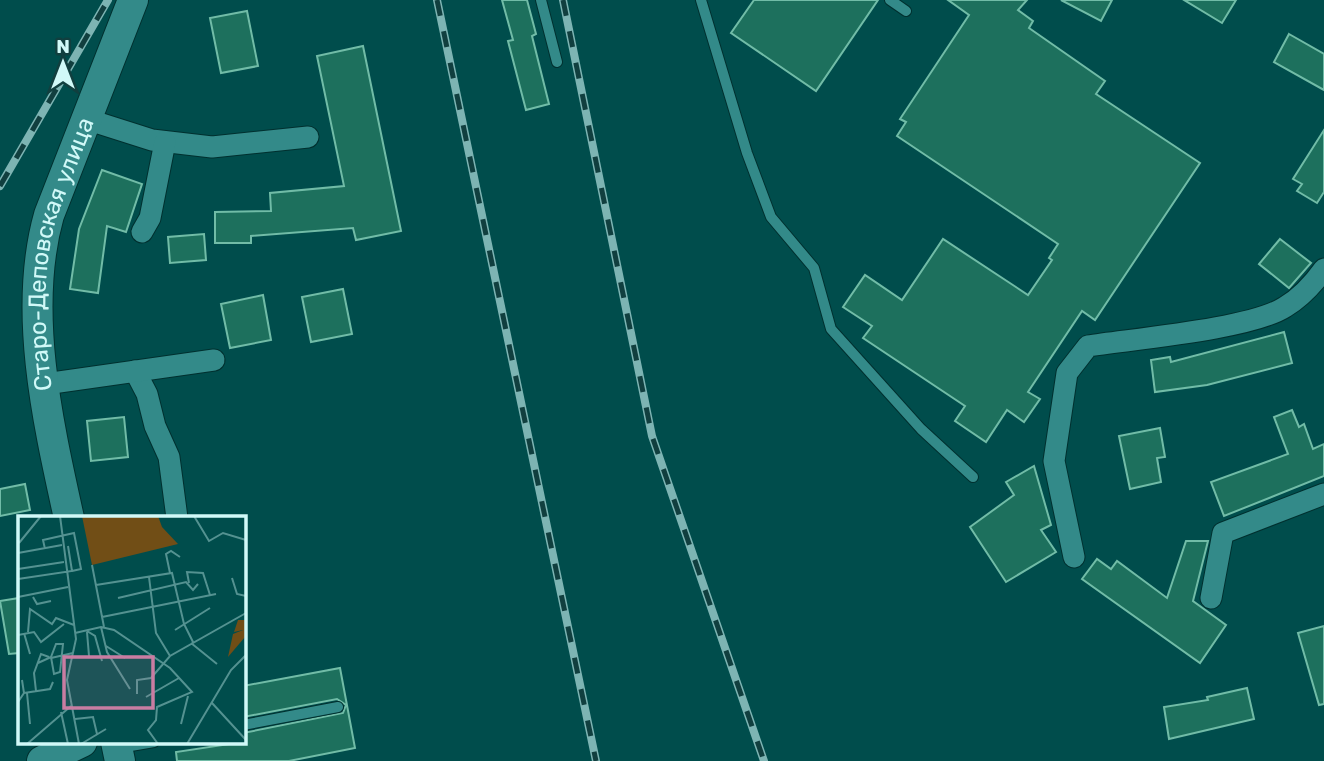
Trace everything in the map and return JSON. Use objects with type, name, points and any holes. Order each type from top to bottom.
[{"type":"main road","name":"Старо-Деповская улица","points":[[69,516],[38,345],[40,244],[133,0]]},
{"type":"main road","points":[[42,761],[78,744]]},
{"type":"street","points":[[86,119],[165,142],[212,147],[308,137]]},
{"type":"street","points":[[142,232],[150,218],[165,142]]},
{"type":"street","points":[[1074,557],[1054,461],[1067,373],[1088,346],[1240,322],[1284,308],[1314,283],[1324,269]]},
{"type":"street","points":[[45,384],[214,360]]},
{"type":"street","points":[[135,371],[147,394],[155,426],[169,457],[177,516]]},
{"type":"street","points":[[1211,598],[1223,533],[1324,494]]},
{"type":"lane","points":[[541,0],[557,62]]},
{"type":"lane","points":[[701,0],[747,153],[771,217],[814,268],[831,329],[921,429],[973,477]]},
{"type":"lane","points":[[890,0],[906,11]]},
{"type":"lane","points":[[245,725],[338,707]]},
{"type":"lane","points":[[118,751],[147,744]]},
{"type":"building","points":[[502,0],[527,0],[536,34],[532,36],[549,104],[526,110],[508,41],[513,40]]},
{"type":"building","points":[[754,0],[878,0],[816,91],[731,33]]},
{"type":"building","points":[[948,0],[1027,0],[1018,10],[1033,21],[1029,28],[1105,81],[1096,94],[1200,163],[1095,320],[1082,311],[1028,392],[1040,399],[1024,422],[1007,410],[986,442],[955,421],[965,406],[863,338],[872,326],[843,307],[865,275],[902,300],[943,239],[1028,295],[1052,260],[1049,258],[1058,244],[897,136],[906,122],[900,119],[969,15]]},
{"type":"building","points":[[1061,0],[1112,0],[1101,21]]},
{"type":"building","points":[[1184,0],[1236,0],[1222,23]]},
{"type":"building","points":[[247,11],[258,66],[221,73],[210,18]]},
{"type":"building","points":[[1289,34],[1324,54],[1324,90],[1274,62]]},
{"type":"building","points":[[363,46],[401,231],[356,240],[353,228],[251,236],[251,243],[215,243],[215,212],[271,211],[270,193],[344,186],[317,56]]},
{"type":"building","points":[[1324,130],[1324,192],[1317,203],[1297,191],[1302,184],[1293,179]]},
{"type":"building","points":[[102,170],[142,184],[126,232],[107,226],[98,293],[70,289],[79,229]]},
{"type":"building","points":[[204,234],[206,260],[170,263],[168,237]]},
{"type":"building","points":[[1280,239],[1311,263],[1289,288],[1259,264]]},
{"type":"building","points":[[343,289],[352,334],[311,342],[302,297]]},
{"type":"building","points":[[263,295],[271,340],[230,348],[221,304]]},
{"type":"building","points":[[1284,332],[1292,363],[1207,385],[1155,392],[1151,360],[1170,357],[1171,362]]},
{"type":"building","points":[[1292,410],[1299,427],[1304,424],[1313,449],[1324,444],[1324,476],[1224,516],[1211,482],[1288,454],[1274,417]]},
{"type":"building","points":[[124,417],[128,457],[91,461],[87,421]]},
{"type":"building","points":[[1160,428],[1165,457],[1157,458],[1161,482],[1130,489],[1119,436]]},
{"type":"building","points":[[1034,466],[1051,525],[1041,530],[1056,552],[1006,582],[970,527],[1014,495],[1006,482]]},
{"type":"building","points":[[25,484],[30,510],[0,516],[0,489]]},
{"type":"building","points":[[1186,541],[1208,541],[1193,601],[1226,625],[1200,663],[1082,579],[1097,559],[1111,569],[1117,561],[1167,598]]},
{"type":"building","points":[[18,598],[18,653],[9,654],[0,601]]},
{"type":"building","points":[[1324,626],[1324,704],[1319,705],[1298,633]]},
{"type":"building","points":[[340,668],[355,748],[289,761],[177,761],[176,752],[245,744],[245,733],[343,713],[346,705],[337,699],[245,717],[245,686]]},
{"type":"building","points":[[1247,688],[1254,719],[1169,739],[1164,707],[1208,700],[1207,697]]},
{"type":"railway","points":[[0,186],[108,0]]},
{"type":"railway","points":[[437,0],[596,761]]},
{"type":"railway","points":[[563,0],[652,436],[764,761]]}]
